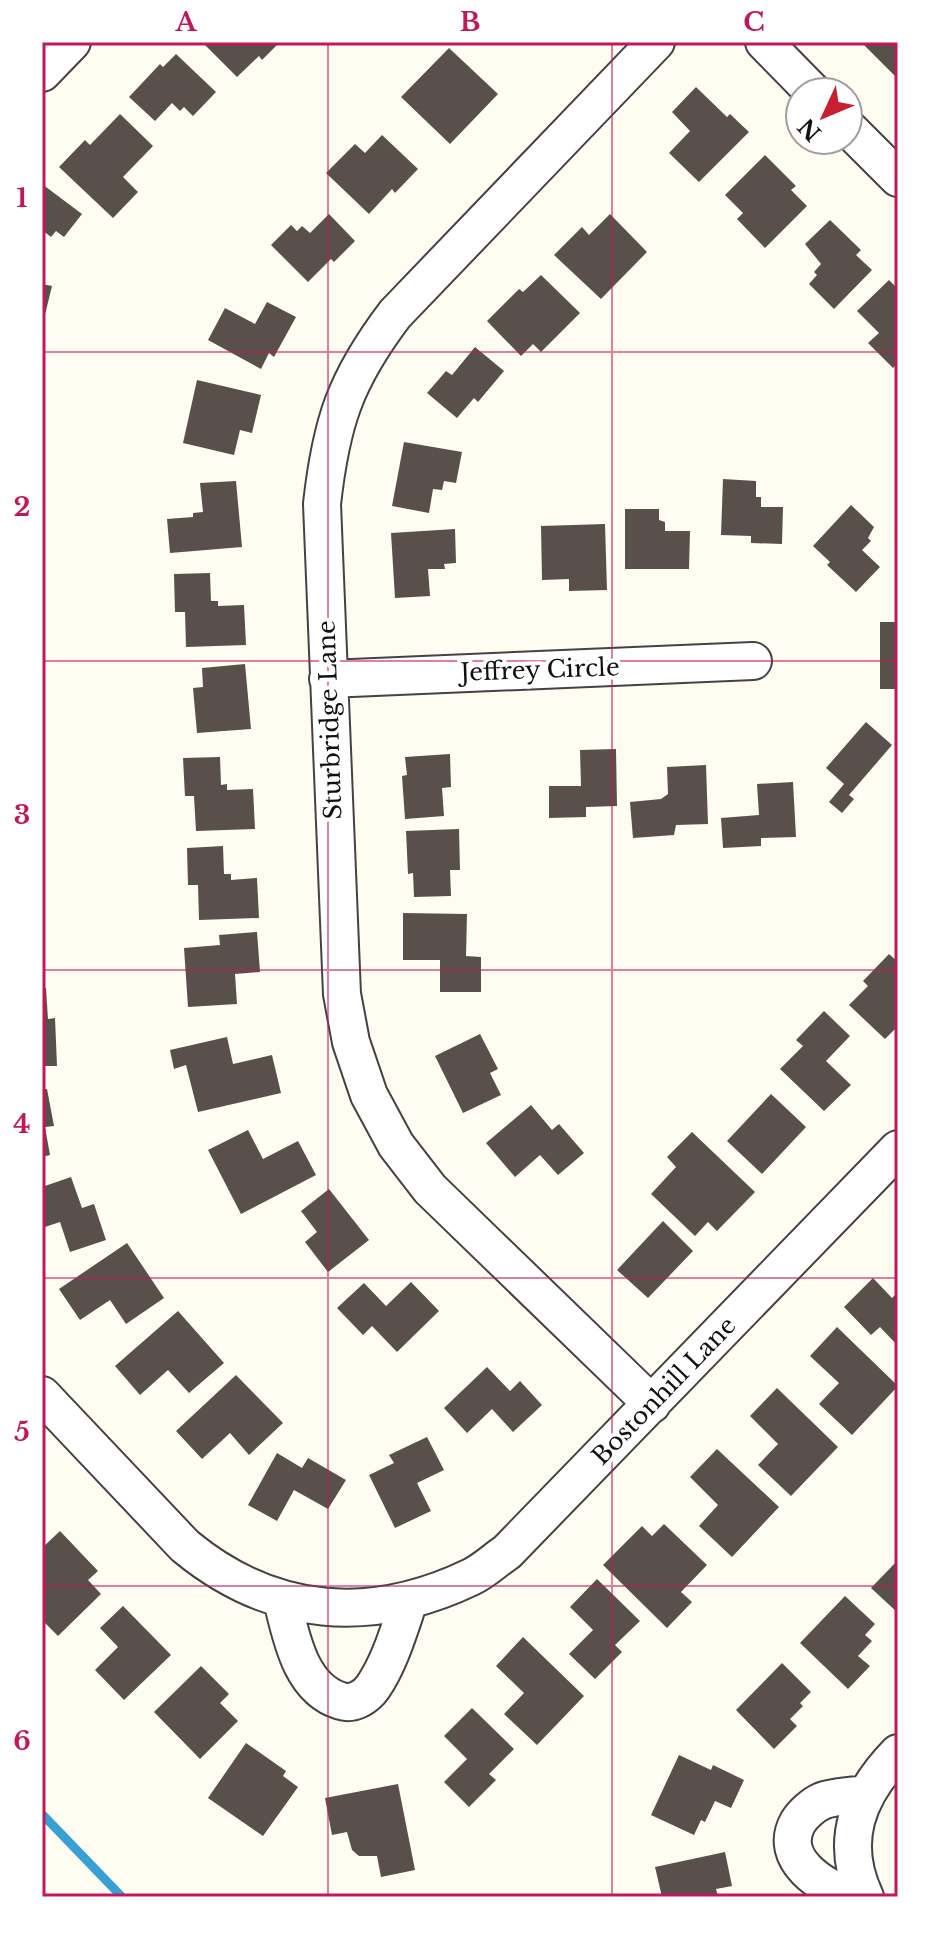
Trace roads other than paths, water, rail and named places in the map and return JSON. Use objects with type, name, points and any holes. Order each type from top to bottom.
[{"type":"street","points":[[42,73],[72,42]]},
{"type":"street","name":"Sturbridge Lane","points":[[652,1404],[430,1189],[396,1145],[369,1095],[351,1042],[342,994],[322,504],[327,452],[335,421],[356,370],[395,314],[656,42]]},
{"type":"street","points":[[764,42],[797,76]]},
{"type":"street","points":[[864,144],[898,178]]},
{"type":"street","name":"Jeffrey Circle","points":[[328,679],[753,661]]},
{"type":"street","name":"Bostonhill Lane","points":[[42,1395],[185,1546],[234,1581],[282,1600],[346,1610],[409,1601],[474,1576],[507,1552],[897,1153]]},
{"type":"street","points":[[282,1600],[292,1643],[310,1679],[331,1698],[348,1703],[371,1689],[388,1660],[409,1601]]},
{"type":"street","points":[[865,1897],[857,1881],[852,1842],[855,1818],[873,1781],[898,1753]]},
{"type":"street","points":[[853,1897],[815,1880],[793,1849],[794,1830],[802,1815],[821,1801],[866,1794]]},
{"type":"waterway","points":[[42,1814],[122,1897]]}]
